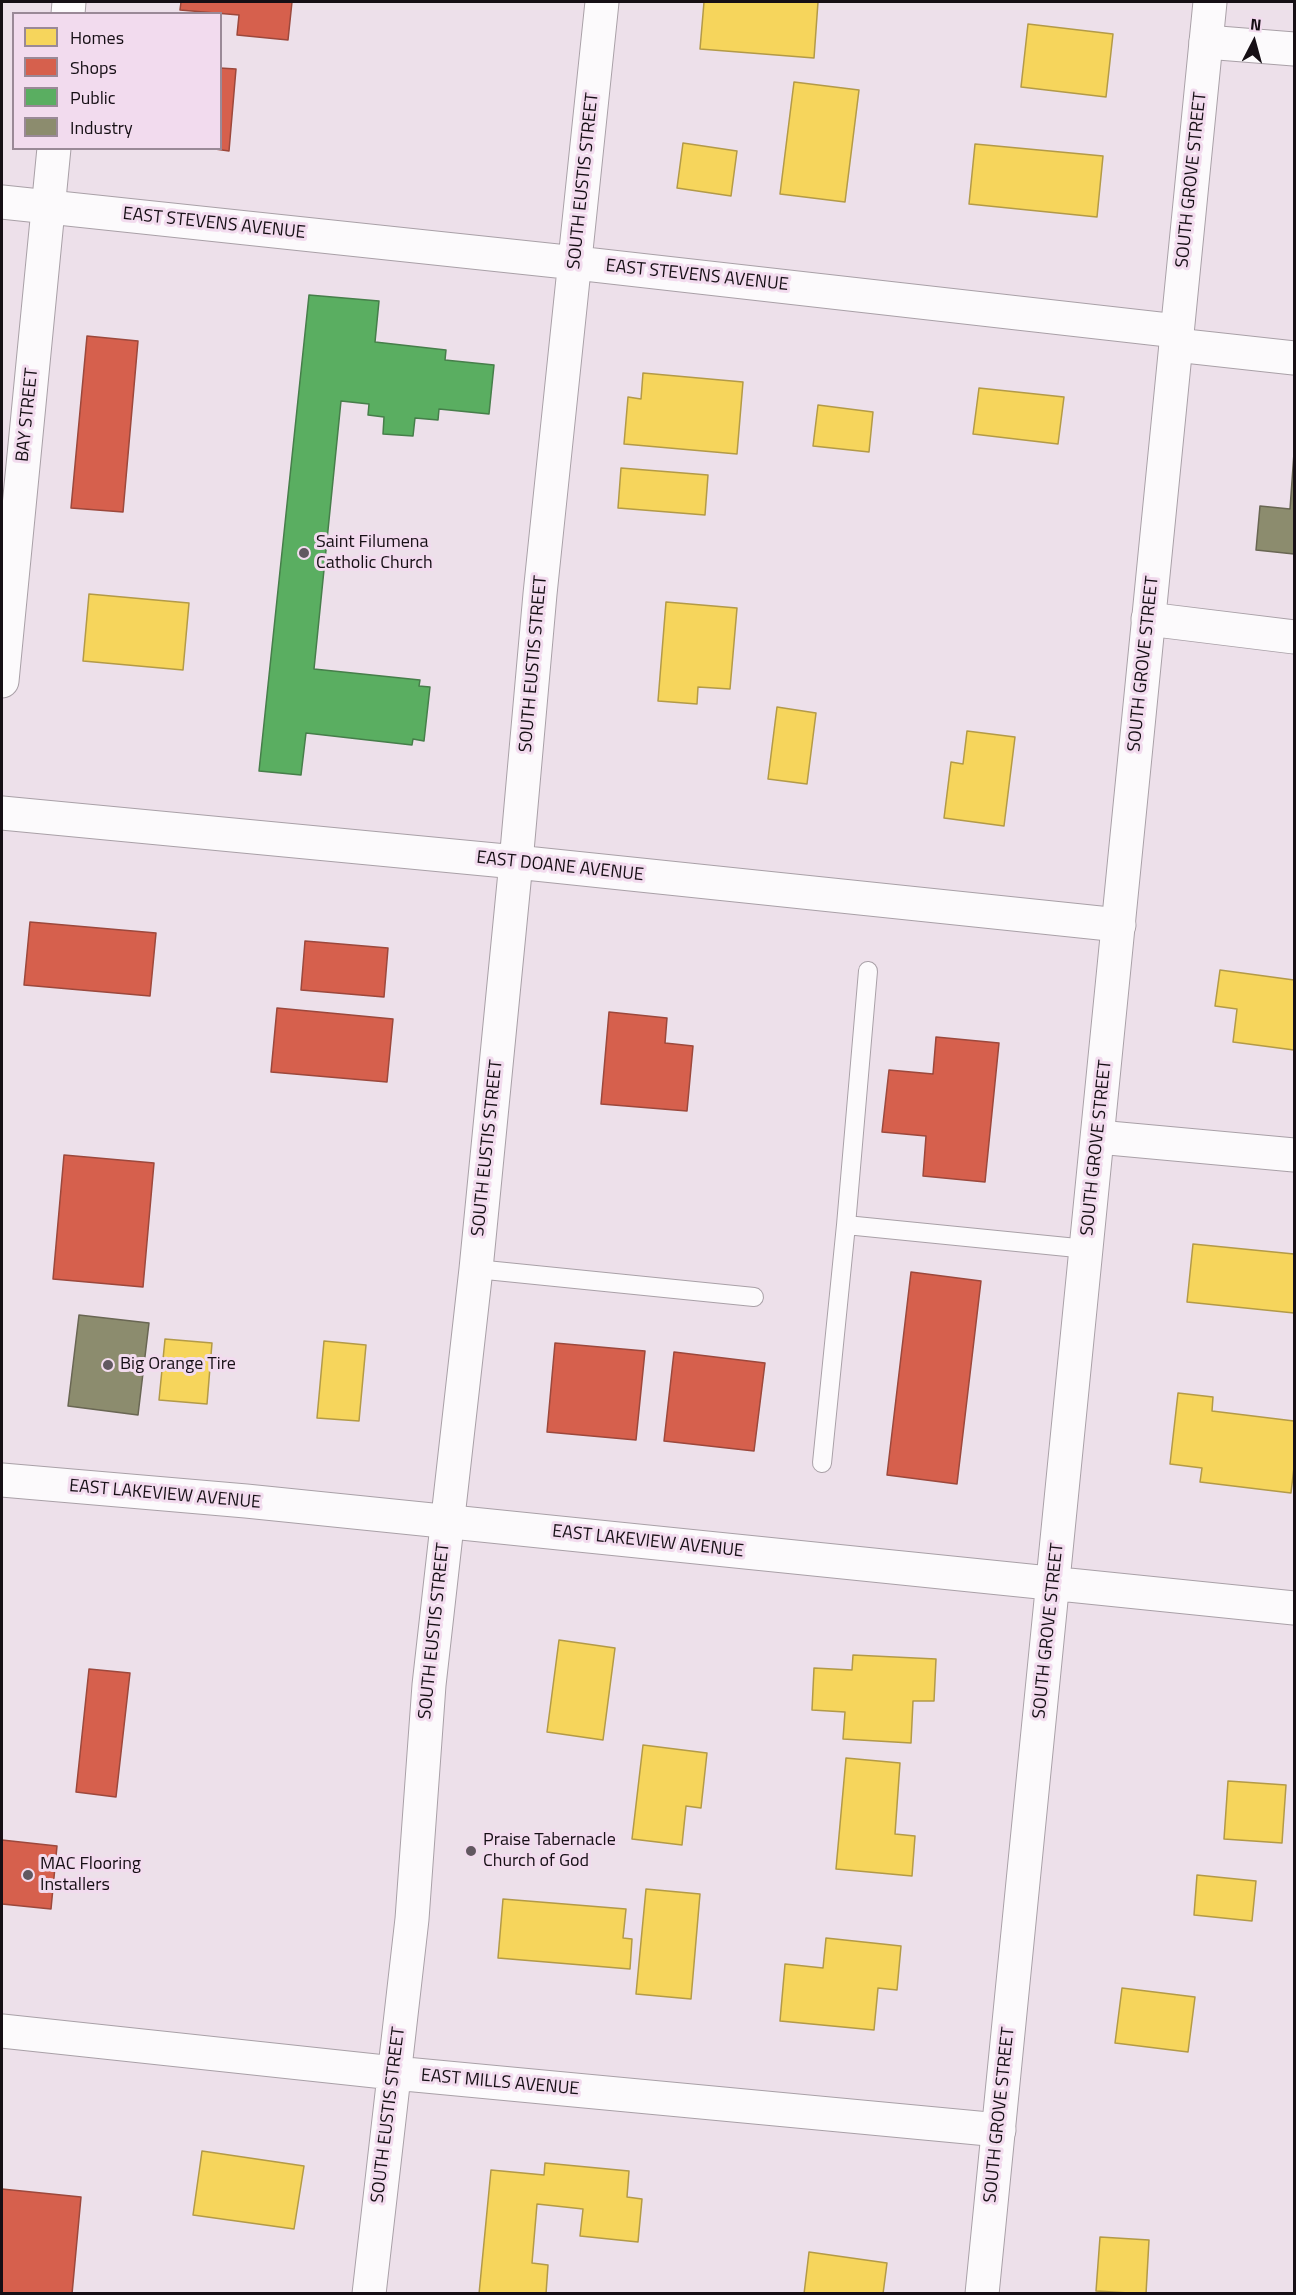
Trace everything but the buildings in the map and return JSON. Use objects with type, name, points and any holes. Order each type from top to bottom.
[{"type":"street","name":"SOUTH EUSTIS STREET","points":[[369,2294],[412,1919],[429,1685],[476,1269],[540,594],[602,2]]},
{"type":"street","name":"SOUTH GROVE STREET","points":[[982,2294],[1209,2]]},
{"type":"street","points":[[1206,42],[1294,49]]},
{"type":"street","name":"BAY STREET","points":[[2,681],[54,150]]},
{"type":"street","name":"EAST STEVENS AVENUE","points":[[2,201],[576,263],[1176,338],[1294,358]]},
{"type":"street","points":[[1148,619],[1294,637]]},
{"type":"street","name":"EAST DOANE AVENUE","points":[[2,813],[516,862],[1119,925]]},
{"type":"street","points":[[1098,1137],[1294,1155]]},
{"type":"street","name":"EAST LAKEVIEW AVENUE","points":[[2,1480],[446,1522],[1294,1608]]},
{"type":"street","name":"EAST MILLS AVENUE","points":[[2,2031],[394,2073],[999,2130]]},
{"type":"lane","points":[[822,1463],[868,971]]},
{"type":"lane","points":[[846,1225],[1087,1249]]},
{"type":"lane","points":[[476,1269],[754,1297]]},
{"type":"place","name":"Saint Filumena Catholic Church","points":[[304,553]]},
{"type":"place","name":"Big Orange Tire","points":[[108,1365]]},
{"type":"place","name":"Praise Tabernacle Church of God","points":[[471,1851]]},
{"type":"place","name":"MAC Flooring Installers","points":[[28,1875]]}]
